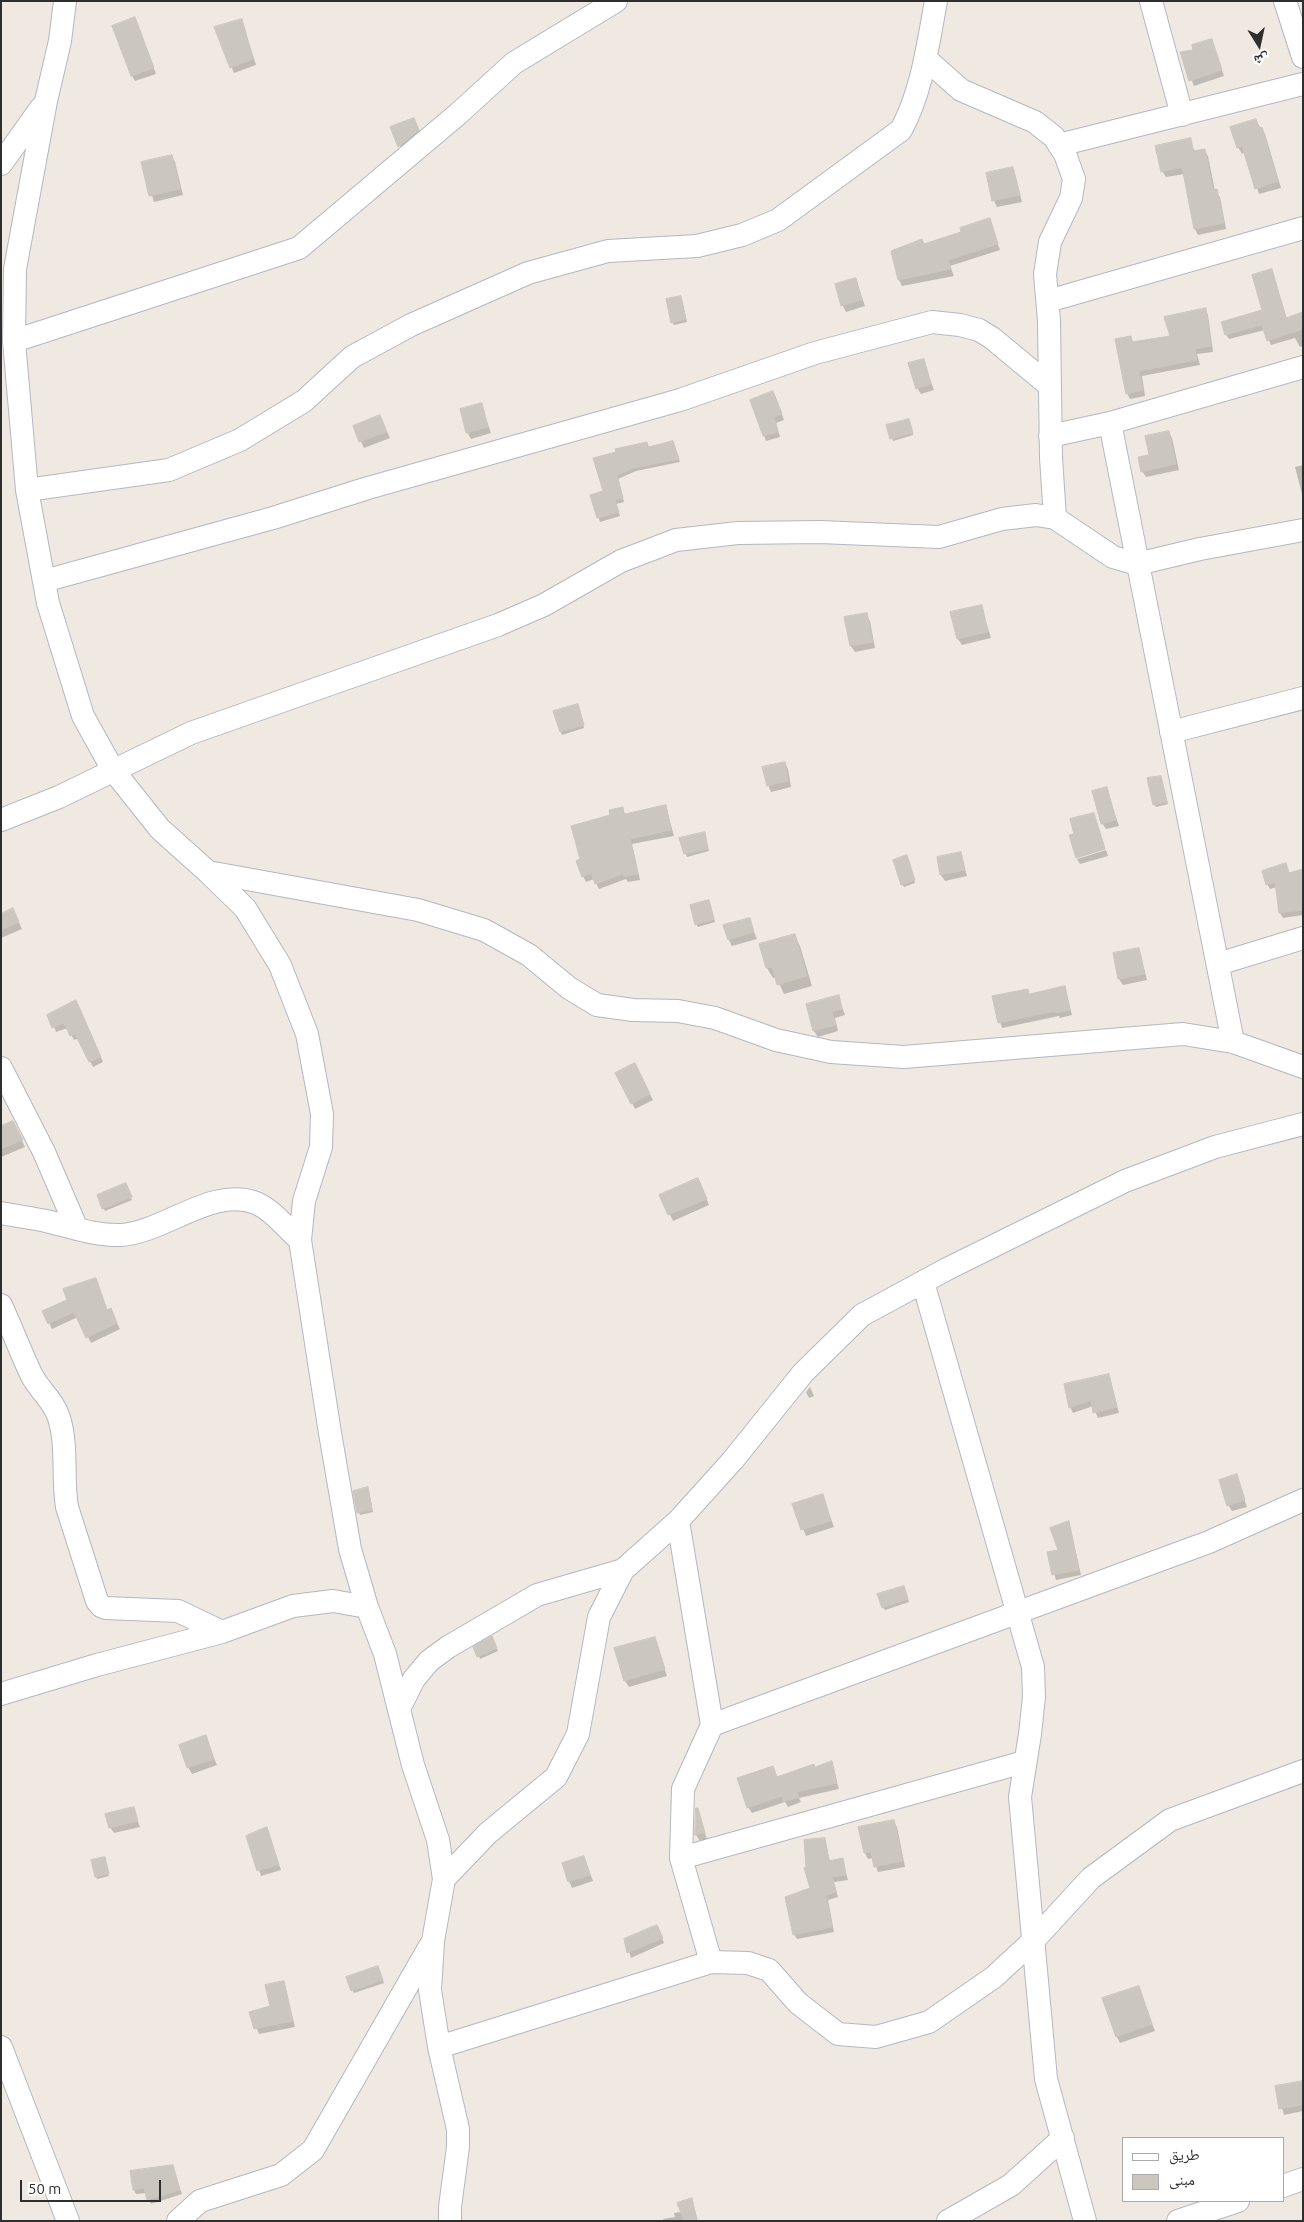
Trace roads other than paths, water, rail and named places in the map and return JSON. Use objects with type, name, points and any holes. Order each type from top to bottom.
[{"type":"street","points":[[65,1],[60,41],[46,101],[15,270],[14,341],[27,490],[48,603],[82,716],[113,770],[160,829],[245,908],[280,965],[307,1034],[322,1114],[321,1148],[304,1201],[300,1240],[350,1548],[367,1608],[385,1654],[413,1765],[438,1840],[444,1880],[433,1941],[430,1990],[439,2047],[458,2129],[450,2221]]},
{"type":"street","points":[[14,341],[205,277],[299,248],[435,133],[514,63],[616,1]]},
{"type":"street","points":[[27,490],[169,470],[240,440],[304,401],[352,357],[411,325],[528,273],[608,251],[697,246],[742,235],[778,220],[901,130],[908,118],[926,59],[936,1]]},
{"type":"street","points":[[1151,1],[1182,115]]},
{"type":"street","points":[[1285,1],[1303,57]]},
{"type":"street","points":[[926,59],[961,90],[1036,122],[1054,137],[1065,154],[1074,179],[1071,198],[1050,242],[1046,274],[1050,436],[1055,518]]},
{"type":"street","points":[[1059,145],[1303,84]]},
{"type":"street","points":[[1,164],[46,101]]},
{"type":"street","points":[[1048,301],[1303,228]]},
{"type":"street","points":[[44,581],[273,518],[368,488],[680,400],[815,353],[932,322],[960,325],[979,330],[992,338],[1050,386]]},
{"type":"street","points":[[1050,436],[1110,423],[1303,367]]},
{"type":"street","points":[[1110,423],[1233,1042]]},
{"type":"street","points":[[1,820],[42,804],[191,733],[498,625],[544,605],[621,561],[676,540],[738,533],[820,532],[940,537],[1002,519],[1036,515],[1055,518],[1113,557],[1137,564],[1200,549],[1303,530]]},
{"type":"street","points":[[1171,732],[1303,698]]},
{"type":"street","points":[[208,872],[418,910],[484,930],[529,954],[569,988],[597,1005],[633,1010],[678,1011],[716,1018],[776,1040],[831,1052],[904,1057],[1183,1034],[1233,1042],[1303,1067]]},
{"type":"street","points":[[1218,964],[1303,938]]},
{"type":"street","points":[[1,1068],[44,1152],[77,1229]]},
{"type":"street","points":[[444,1880],[488,1833],[556,1777],[578,1734],[599,1617],[623,1570],[678,1521],[733,1460],[803,1373],[862,1315],[923,1282],[1125,1180],[1215,1147],[1303,1124]]},
{"type":"street","points":[[1,1213],[101,1234],[122,1235],[142,1232],[188,1211],[214,1203],[240,1200],[257,1204],[267,1210],[300,1240]]},
{"type":"street","points":[[923,1282],[1033,1667],[1033,1706],[1020,1797],[1046,2079],[1085,2221]]},
{"type":"street","points":[[1,1305],[33,1378],[51,1400],[59,1417],[63,1435],[64,1493],[67,1507],[100,1606],[106,1608],[178,1611],[222,1632]]},
{"type":"street","points":[[712,1725],[1301,1508]]},
{"type":"street","points":[[678,1521],[712,1725],[682,1789],[680,1858],[710,1962]]},
{"type":"street","points":[[399,1709],[414,1679],[429,1661],[448,1647],[537,1595],[623,1570]]},
{"type":"street","points":[[1,1694],[97,1665],[222,1632],[293,1606],[333,1601],[367,1608]]},
{"type":"street","points":[[680,1858],[1024,1762]]},
{"type":"street","points":[[439,2047],[710,1962],[748,1963],[769,1970],[798,2003],[838,2034],[876,2037],[929,2022],[994,1977],[1034,1940],[1091,1878],[1170,1820],[1303,1771]]},
{"type":"street","points":[[178,2221],[200,2201],[281,2176],[313,2150],[433,1941]]},
{"type":"street","points":[[1,2047],[68,2221]]},
{"type":"street","points":[[948,2221],[1011,2185],[1063,2138]]},
{"type":"street","points":[[1284,2186],[1303,2179]]},
{"type":"street","points":[[1178,2221],[1235,2202]]}]
